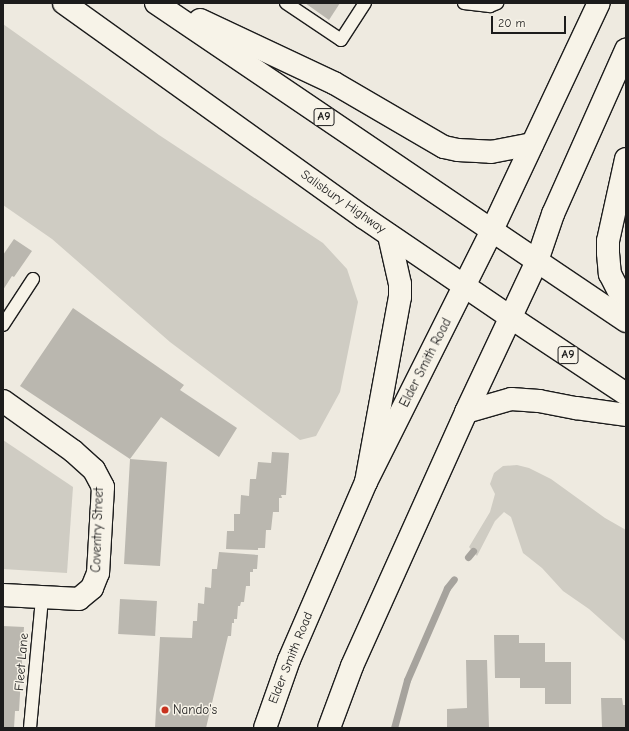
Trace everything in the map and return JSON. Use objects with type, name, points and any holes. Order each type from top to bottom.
[{"type":"main road","name":"Salisbury Highway","points":[[64,3],[389,235],[626,394]]},
{"type":"main road","name":"A9","points":[[156,3],[626,322]]},
{"type":"main road","points":[[165,3],[334,83],[444,147],[458,150],[491,152],[532,144]]},
{"type":"main road","name":"Elder Smith Road","points":[[265,728],[289,660],[366,482],[465,286],[599,3]]},
{"type":"main road","points":[[329,728],[352,666],[466,412],[537,261],[554,214],[626,50]]},
{"type":"main road","points":[[626,159],[608,241],[610,274],[626,305]]},
{"type":"main road","points":[[366,482],[400,297],[400,284],[389,235]]},
{"type":"main road","points":[[466,412],[511,399],[539,401],[626,415]]},
{"type":"main road","name":"Coventry Street","points":[[3,401],[73,450],[94,470],[103,487],[98,573],[92,588],[80,599],[3,595]]},
{"type":"lane","points":[[286,3],[341,40],[365,3]]},
{"type":"lane","points":[[464,3],[494,5]]},
{"type":"lane","points":[[3,325],[33,279]]},
{"type":"lane","name":"Fleet Lane","points":[[30,728],[42,598]]},
{"type":"shaded area","points":[[3,24],[159,135],[323,243],[347,269],[358,302],[340,392],[316,436],[300,440],[170,342],[52,239],[3,205]]},
{"type":"shaded area","points":[[3,440],[73,487],[67,573],[3,569]]},
{"type":"shaded area","points":[[517,465],[529,468],[551,479],[605,518],[626,530],[626,642],[589,609],[563,591],[542,568],[523,553],[511,517],[504,512],[495,521],[477,556],[469,547],[490,512],[495,494],[490,484],[494,473],[503,466]]},
{"type":"building","points":[[305,3],[340,3],[329,20]]},
{"type":"building","points":[[14,239],[32,251],[3,290],[3,255]]},
{"type":"building","points":[[73,308],[184,385],[180,390],[237,428],[219,457],[161,417],[130,459],[20,386]]},
{"type":"building","points":[[272,452],[289,453],[286,495],[281,495],[282,498],[279,498],[279,512],[273,512],[271,530],[266,530],[265,548],[258,548],[258,550],[226,549],[227,531],[234,531],[234,514],[240,514],[241,495],[249,496],[250,479],[256,479],[258,462],[271,463]]},
{"type":"building","points":[[130,459],[167,462],[160,566],[124,564]]},
{"type":"building","points":[[219,552],[258,555],[257,569],[253,569],[253,572],[250,572],[250,586],[246,586],[244,602],[241,602],[240,606],[238,606],[237,619],[234,619],[234,623],[232,623],[231,636],[228,636],[206,728],[155,728],[160,637],[192,638],[193,621],[197,621],[198,603],[204,604],[205,587],[211,588],[212,569],[217,569]]},
{"type":"building","points":[[120,599],[157,601],[155,636],[118,634]]},
{"type":"building","points":[[3,626],[24,627],[19,711],[15,711],[14,728],[3,728]]},
{"type":"building","points":[[494,635],[519,635],[519,643],[545,643],[545,662],[571,662],[571,704],[545,704],[545,688],[520,688],[520,678],[495,678]]},
{"type":"building","points":[[466,660],[487,660],[489,728],[447,728],[447,709],[467,708]]},
{"type":"building","points":[[601,698],[622,698],[623,705],[626,705],[626,728],[602,728]]},
{"type":"waterway","points":[[468,557],[473,551]]},
{"type":"waterway","points":[[394,728],[407,680],[447,588],[454,579]]},
{"type":"place","name":"Nando's","points":[[165,710]]}]
